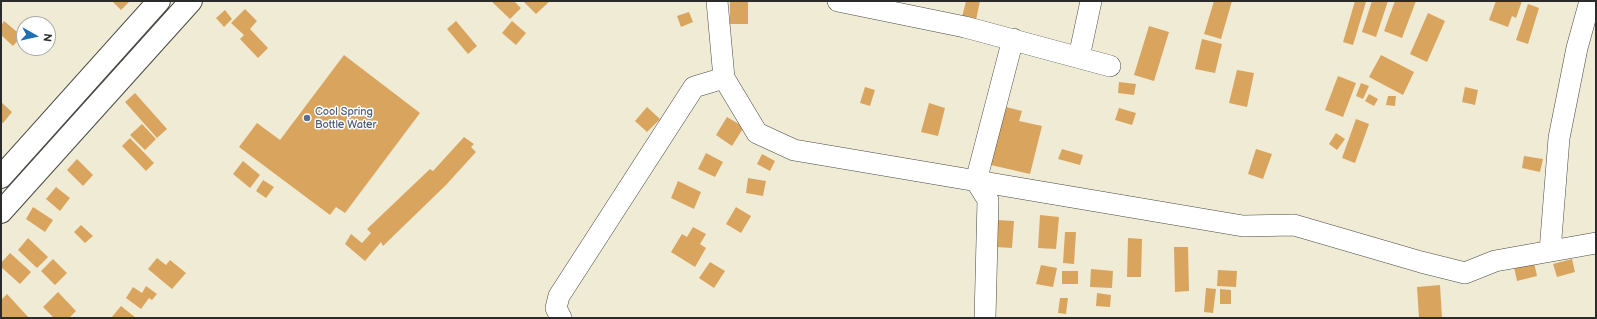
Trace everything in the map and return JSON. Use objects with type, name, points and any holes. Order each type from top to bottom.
[{"type":"main road","points":[[1,177],[160,1]]},
{"type":"main road","points":[[1,212],[191,1]]},
{"type":"street","points":[[717,1],[724,78],[757,133],[794,150],[1243,226],[1294,225],[1421,262],[1465,273],[1495,261],[1596,243]]},
{"type":"street","points":[[838,1],[965,27],[1110,66]]},
{"type":"street","points":[[1079,58],[1091,1]]},
{"type":"street","points":[[1550,251],[1558,138],[1577,48],[1590,1]]},
{"type":"street","points":[[985,318],[988,200],[976,181],[1012,40]]},
{"type":"street","points":[[561,318],[556,308],[559,296],[694,87],[724,78]]},
{"type":"building","points":[[112,1],[130,1],[121,10]]},
{"type":"building","points":[[491,1],[514,1],[521,8],[510,19]]},
{"type":"building","points":[[523,1],[550,1],[536,14]]},
{"type":"building","points":[[730,1],[748,1],[748,24],[730,24]]},
{"type":"building","points":[[966,1],[980,1],[976,20],[962,17]]},
{"type":"building","points":[[1214,1],[1232,1],[1221,39],[1204,34]]},
{"type":"building","points":[[1355,1],[1366,2],[1353,45],[1343,42]]},
{"type":"building","points":[[1372,1],[1388,1],[1376,37],[1362,32]]},
{"type":"building","points":[[1395,1],[1416,1],[1402,38],[1384,31]]},
{"type":"building","points":[[1496,1],[1522,1],[1516,18],[1512,16],[1508,27],[1489,20]]},
{"type":"building","points":[[1528,4],[1539,8],[1528,44],[1516,40]]},
{"type":"building","points":[[245,9],[257,21],[250,29],[268,48],[258,58],[240,39],[244,35],[231,23]]},
{"type":"building","points":[[225,10],[232,19],[224,27],[216,18]]},
{"type":"building","points":[[689,12],[693,22],[681,27],[677,16]]},
{"type":"building","points":[[1428,13],[1445,21],[1427,62],[1410,54]]},
{"type":"building","points":[[4,21],[16,31],[16,43],[13,46],[1,35],[1,26]]},
{"type":"building","points":[[456,21],[477,46],[468,54],[447,29]]},
{"type":"building","points":[[512,21],[526,33],[516,45],[502,33]]},
{"type":"building","points":[[1149,26],[1169,32],[1154,81],[1134,75]]},
{"type":"building","points":[[1202,39],[1222,44],[1215,73],[1195,69]]},
{"type":"building","points":[[344,55],[420,113],[345,213],[336,207],[330,215],[239,147],[257,123],[280,140]]},
{"type":"building","points":[[1381,55],[1414,72],[1403,95],[1369,77]]},
{"type":"building","points":[[1237,70],[1254,73],[1247,107],[1229,103]]},
{"type":"building","points":[[1338,76],[1356,83],[1343,117],[1325,110]]},
{"type":"building","points":[[1119,82],[1136,84],[1134,95],[1118,93]]},
{"type":"building","points":[[1361,83],[1369,86],[1363,99],[1356,96]]},
{"type":"building","points":[[865,87],[875,90],[870,106],[860,103]]},
{"type":"building","points":[[1465,87],[1478,90],[1475,105],[1462,102]]},
{"type":"building","points":[[135,93],[167,129],[157,138],[125,102]]},
{"type":"building","points":[[1369,94],[1378,99],[1374,106],[1365,101]]},
{"type":"building","points":[[1388,96],[1396,96],[1395,106],[1386,105]]},
{"type":"building","points":[[1,102],[12,112],[3,123],[1,122]]},
{"type":"building","points":[[929,103],[945,108],[938,136],[921,132]]},
{"type":"building","points":[[647,107],[660,119],[647,132],[635,121]]},
{"type":"building","points":[[1006,107],[1022,111],[1019,121],[1042,126],[1030,174],[991,165]]},
{"type":"building","points":[[1119,108],[1136,113],[1132,125],[1115,120]]},
{"type":"building","points":[[727,117],[744,127],[732,146],[716,135]]},
{"type":"building","points":[[1356,119],[1369,124],[1355,163],[1342,158]]},
{"type":"building","points":[[142,124],[156,139],[145,150],[130,135]]},
{"type":"building","points":[[1336,133],[1345,139],[1337,150],[1329,144]]},
{"type":"building","points":[[464,137],[474,144],[471,147],[476,152],[446,185],[383,246],[381,242],[365,261],[345,244],[351,234],[362,243],[371,233],[367,229],[430,169],[433,171]]},
{"type":"building","points":[[130,138],[154,163],[146,171],[122,146]]},
{"type":"building","points":[[1062,149],[1083,155],[1080,165],[1058,159]]},
{"type":"building","points":[[1256,149],[1272,154],[1263,179],[1248,174]]},
{"type":"building","points":[[706,153],[723,162],[715,177],[698,169]]},
{"type":"building","points":[[762,154],[775,161],[770,171],[757,164]]},
{"type":"building","points":[[1524,156],[1543,159],[1540,172],[1522,168]]},
{"type":"building","points":[[77,159],[93,175],[83,186],[67,170]]},
{"type":"building","points":[[243,161],[260,175],[250,188],[233,174]]},
{"type":"building","points":[[748,178],[766,181],[763,196],[746,193]]},
{"type":"building","points":[[263,180],[274,187],[266,198],[256,191]]},
{"type":"building","points":[[678,181],[701,192],[694,209],[671,198]]},
{"type":"building","points":[[56,187],[70,198],[60,211],[46,199]]},
{"type":"building","points":[[33,207],[53,220],[45,232],[26,219]]},
{"type":"building","points":[[736,207],[751,216],[741,233],[726,224]]},
{"type":"building","points":[[1040,215],[1059,217],[1056,249],[1038,248]]},
{"type":"building","points":[[997,220],[1014,221],[1012,248],[996,247]]},
{"type":"building","points":[[81,225],[93,236],[85,243],[74,232]]},
{"type":"building","points":[[693,227],[706,234],[700,244],[706,248],[695,267],[671,252],[682,234],[687,237]]},
{"type":"building","points":[[1065,232],[1076,232],[1074,264],[1063,263]]},
{"type":"building","points":[[28,238],[48,257],[37,268],[18,250]]},
{"type":"building","points":[[1128,238],[1142,239],[1141,277],[1127,277]]},
{"type":"building","points":[[1174,247],[1188,247],[1189,291],[1175,292]]},
{"type":"building","points":[[10,253],[31,272],[20,284],[1,267],[1,263]]},
{"type":"building","points":[[157,258],[166,265],[170,260],[186,273],[172,289],[148,269]]},
{"type":"building","points":[[53,259],[67,273],[55,285],[41,271]]},
{"type":"building","points":[[1572,259],[1575,272],[1557,277],[1553,264]]},
{"type":"building","points":[[710,262],[725,271],[714,288],[699,278]]},
{"type":"building","points":[[1534,262],[1537,276],[1517,281],[1514,267]]},
{"type":"building","points":[[1041,265],[1057,268],[1053,287],[1036,284]]},
{"type":"building","points":[[1091,269],[1113,271],[1112,288],[1090,287]]},
{"type":"building","points":[[1218,270],[1237,271],[1236,287],[1217,286]]},
{"type":"building","points":[[1062,271],[1078,271],[1078,284],[1062,284]]},
{"type":"building","points":[[1440,285],[1442,318],[1419,318],[1417,287]]},
{"type":"building","points":[[146,286],[157,294],[152,300],[149,298],[141,309],[126,298],[133,287],[142,293]]},
{"type":"building","points":[[1206,288],[1216,289],[1213,313],[1204,312]]},
{"type":"building","points":[[1220,289],[1231,290],[1231,304],[1220,304]]},
{"type":"building","points":[[58,292],[76,311],[69,318],[54,318],[43,307]]},
{"type":"building","points":[[1097,293],[1111,295],[1110,307],[1096,306]]},
{"type":"building","points":[[7,294],[29,318],[1,318],[1,300]]},
{"type":"building","points":[[1060,298],[1068,298],[1066,314],[1058,313]]},
{"type":"building","points":[[121,306],[136,318],[111,318]]},
{"type":"place","name":"Cool Spring Bottle Water","points":[[307,118]]}]
